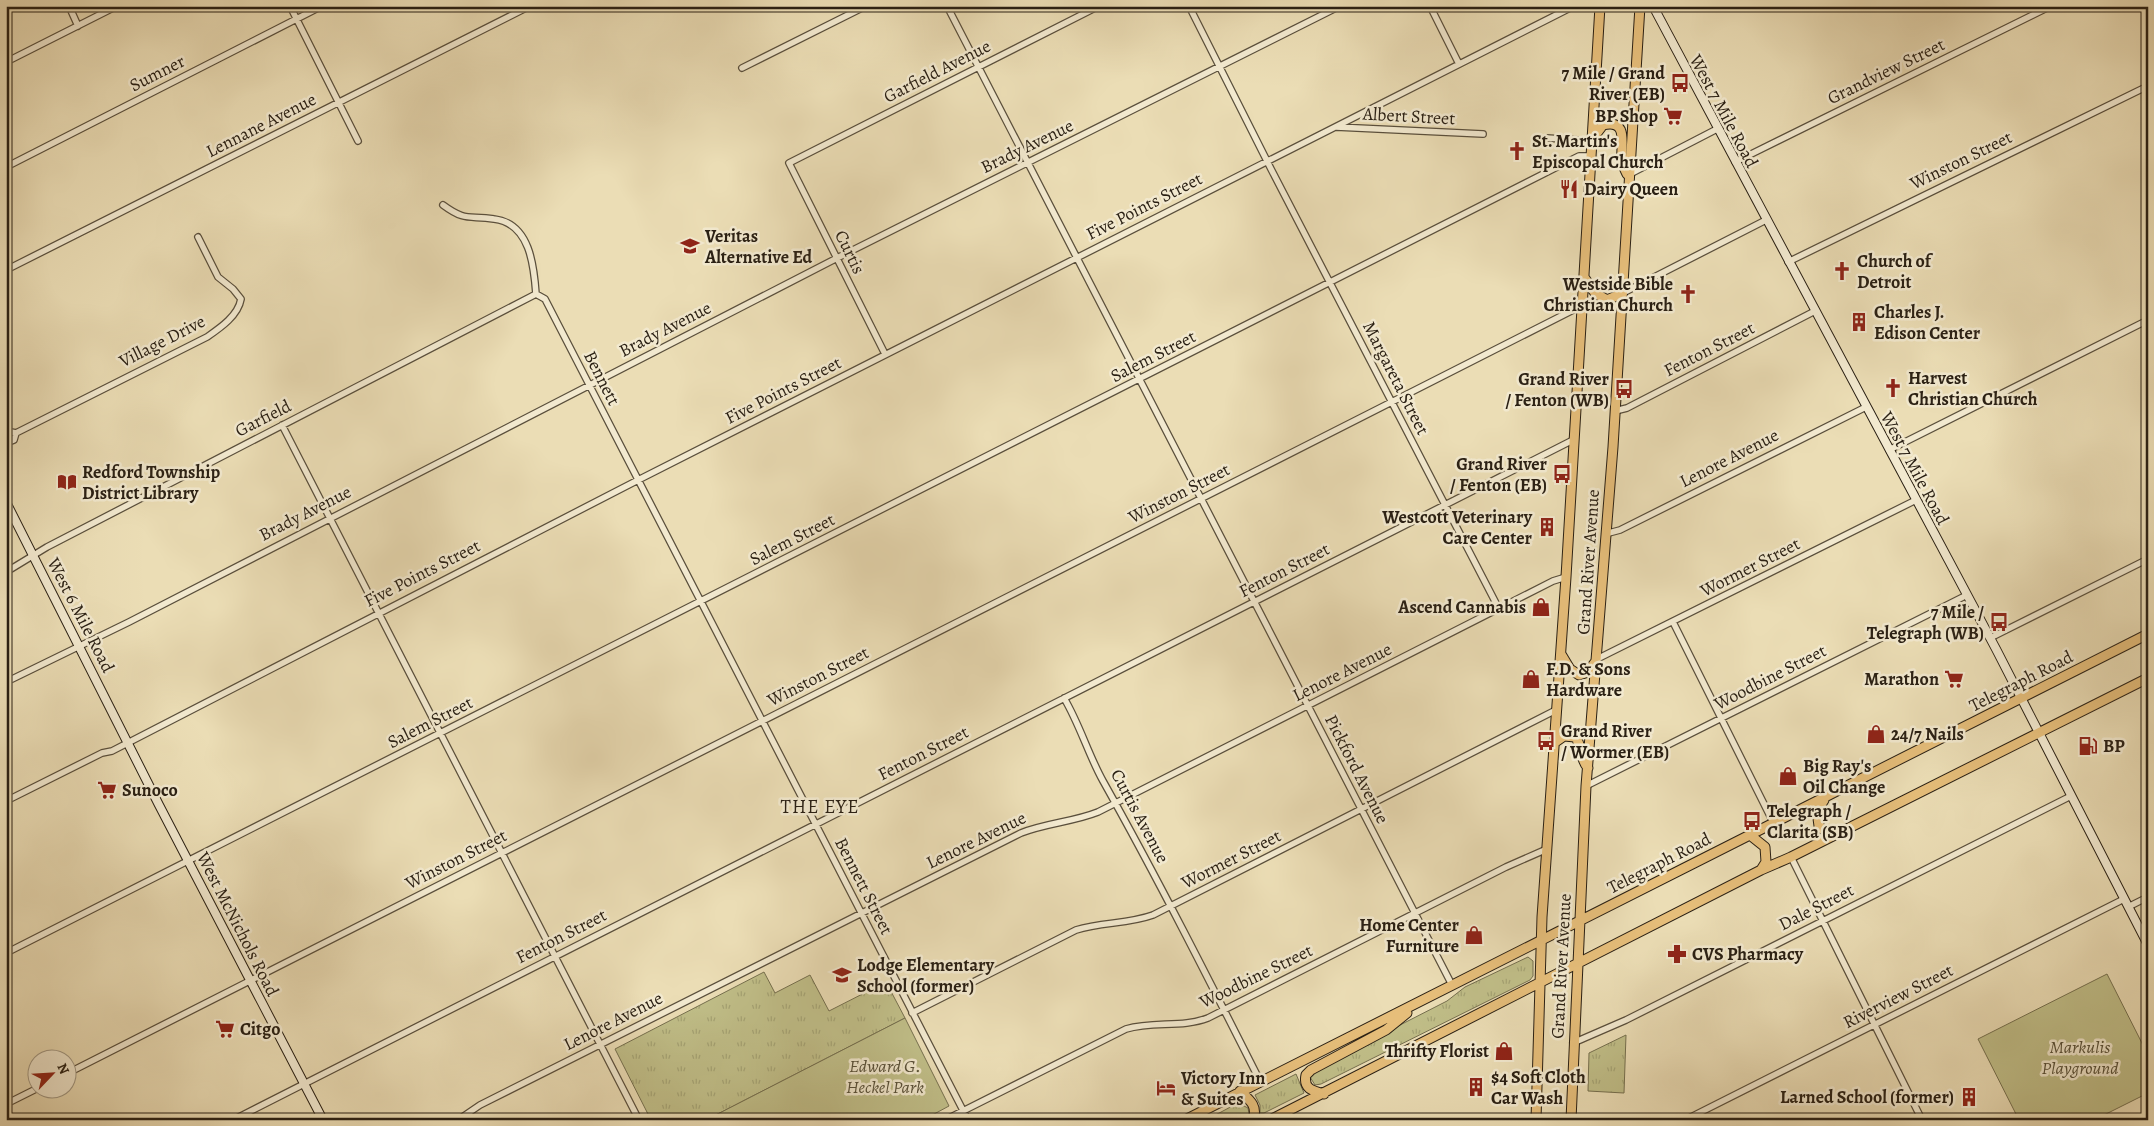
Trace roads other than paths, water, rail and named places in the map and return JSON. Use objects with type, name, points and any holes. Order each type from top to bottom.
[{"type":"main road","name":"Grand River Avenue","points":[[1536,1120],[1540,983],[1547,848],[1566,577],[1600,6]]},
{"type":"main road","name":"Grand River Avenue","points":[[1571,1120],[1586,786],[1615,411],[1628,175],[1640,6]]},
{"type":"main road","name":"West 7 Mile Road","points":[[1653,6],[2022,698],[2148,946]]},
{"type":"main road","points":[[1592,141],[1603,125],[1612,123],[1618,126],[1623,137],[1622,163],[1628,175]]},
{"type":"main road","points":[[1584,277],[1600,297],[1607,300],[1621,294]]},
{"type":"main road","name":"West 6 Mile Road","points":[[6,502],[128,742]]},
{"type":"main road","name":"Telegraph Road","points":[[1185,1120],[2148,634]]},
{"type":"main road","points":[[1560,654],[1570,669],[1579,675],[1588,672],[1597,659]]},
{"type":"main road","points":[[1270,1120],[1761,870],[1791,857],[2148,678]]},
{"type":"main road","points":[[1554,743],[1564,736],[1575,736],[1578,740],[1582,761],[1588,768]]},
{"type":"main road","name":"West McNichols Road","points":[[128,742],[323,1120]]},
{"type":"main road","points":[[1825,798],[1817,811],[1819,826],[1825,831],[1839,832]]},
{"type":"main road","points":[[1750,835],[1765,847],[1766,862],[1761,870]]},
{"type":"main road","points":[[1324,1094],[1308,1089],[1306,1086],[1306,1075],[1310,1070],[1386,1030],[1423,1000]]},
{"type":"main road","points":[[1240,1091],[1253,1103],[1255,1110],[1253,1120]]},
{"type":"street","points":[[69,6],[78,26]]},
{"type":"street","points":[[6,62],[117,6]]},
{"type":"street","points":[[290,6],[358,141]]},
{"type":"street","name":"Sumner","points":[[6,166],[322,6]]},
{"type":"street","name":"Lennane Avenue","points":[[6,270],[530,6]]},
{"type":"street","points":[[742,68],[866,6]]},
{"type":"street","name":"Pickford Avenue","points":[[947,6],[1138,380],[1452,985]]},
{"type":"street","name":"Garfield Avenue","points":[[789,163],[1099,6]]},
{"type":"street","name":"Margareta Street","points":[[1189,6],[1266,161],[1499,609]]},
{"type":"street","name":"Brady Avenue","points":[[6,682],[80,646],[836,258],[1340,6]]},
{"type":"street","points":[[1430,6],[1459,64]]},
{"type":"street","name":"Five Points Street","points":[[6,801],[128,742],[637,480],[1574,6]]},
{"type":"street","name":"Grandview Street","points":[[1735,162],[2051,6]]},
{"type":"street","name":"Winston Street","points":[[1788,262],[2148,86]]},
{"type":"street","name":"Albert Street","points":[[1334,127],[1483,134]]},
{"type":"street","points":[[1628,175],[1717,129]]},
{"type":"street","points":[[1547,138],[1592,141]]},
{"type":"street","name":"Salem Street","points":[[6,953],[1579,156],[1592,156]]},
{"type":"street","name":"Curtis","points":[[789,163],[885,354]]},
{"type":"street","points":[[443,205],[464,218],[496,219],[517,230],[528,247],[536,294]]},
{"type":"street","points":[[1621,294],[1766,220]]},
{"type":"street","name":"Village Drive","points":[[6,443],[14,440],[16,433],[207,337],[223,326],[240,306],[241,300],[234,289],[218,277],[198,237]]},
{"type":"street","name":"Bennett","points":[[536,294],[545,299],[637,480]]},
{"type":"street","name":"Garfield","points":[[6,572],[34,557],[47,547],[536,294]]},
{"type":"street","name":"Winston Street","points":[[78,1068],[1582,306]]},
{"type":"street","name":"Fenton Street","points":[[1615,411],[1627,408],[1815,312]]},
{"type":"street","points":[[1889,450],[2148,320]]},
{"type":"street","name":"Lenore Avenue","points":[[1605,534],[1620,530],[1866,407]]},
{"type":"street","points":[[282,426],[639,1120]]},
{"type":"street","points":[[6,431],[16,433]]},
{"type":"street","name":"Fenton Street","points":[[233,1120],[1573,440]]},
{"type":"street","name":"Bennett Street","points":[[637,480],[968,1120]]},
{"type":"street","name":"Wormer Street","points":[[1597,659],[1916,500]]},
{"type":"street","points":[[1990,638],[2148,559]]},
{"type":"street","name":"Lenore Avenue","points":[[458,1120],[480,1106],[1020,833],[1043,825],[1087,816],[1117,803],[1499,609],[1566,577]]},
{"type":"street","name":"Woodbine Street","points":[[1586,786],[1967,595]]},
{"type":"street","points":[[1673,622],[1774,824]]},
{"type":"street","name":"Curtis Avenue","points":[[1064,698],[1080,728],[1097,769],[1117,803],[1260,1081]]},
{"type":"street","name":"Wormer Street","points":[[912,1013],[1076,930],[1100,924],[1141,920],[1170,907],[1556,710]]},
{"type":"street","name":"Dale Street","points":[[1573,1043],[1603,1031],[2071,796]]},
{"type":"street","name":"Woodbine Street","points":[[945,1120],[1126,1029],[1150,1023],[1194,1022],[1224,1010],[1535,852],[1547,848]]},
{"type":"street","points":[[1791,857],[1922,1120]]},
{"type":"street","points":[[2128,908],[2148,897]]},
{"type":"street","name":"Riverview Street","points":[[1685,1120],[2124,899]]},
{"type":"street","points":[[6,1104],[28,1093]]},
{"type":"place","name":"7 Mile / Grand River (EB)","points":[[1680,83]]},
{"type":"place","name":"BP Shop","points":[[1673,116]]},
{"type":"place","name":"St. Martin's Episcopal Church","points":[[1517,151]]},
{"type":"place","name":"Dairy Queen","points":[[1569,189]]},
{"type":"place","name":"Veritas Alternative Ed","points":[[690,246]]},
{"type":"place","name":"Church of Detroit","points":[[1842,271]]},
{"type":"place","name":"Westside Bible Christian Church","points":[[1688,294]]},
{"type":"place","name":"Charles J. Edison Center","points":[[1859,322]]},
{"type":"place","name":"Harvest Christian Church","points":[[1893,388]]},
{"type":"place","name":"Grand River / Fenton (WB)","points":[[1624,389]]},
{"type":"place","name":"Grand River / Fenton (EB)","points":[[1562,474]]},
{"type":"place","name":"Redford Township District Library","points":[[67,482]]},
{"type":"place","name":"Westcott Veterinary Care Center","points":[[1547,527]]},
{"type":"place","name":"Ascend Cannabis","points":[[1541,607]]},
{"type":"place","name":"7 Mile / Telegraph (WB)","points":[[1999,622]]},
{"type":"place","name":"F.D. & Sons Hardware","points":[[1531,679]]},
{"type":"place","name":"Marathon","points":[[1954,679]]},
{"type":"place","name":"24/7 Nails","points":[[1876,734]]},
{"type":"place","name":"Grand River / Wormer (EB)","points":[[1546,741]]},
{"type":"place","name":"BP","points":[[2088,746]]},
{"type":"place","name":"Big Ray's Oil Change","points":[[1788,776]]},
{"type":"place","name":"Sunoco","points":[[107,790]]},
{"type":"place","name":"Telegraph / Clarita (SB)","points":[[1752,821]]},
{"type":"place","name":"Home Center Furniture","points":[[1474,935]]},
{"type":"place","name":"CVS Pharmacy","points":[[1677,954]]},
{"type":"place","name":"Lodge Elementary School (former)","points":[[842,975]]},
{"type":"place","name":"Citgo","points":[[225,1029]]},
{"type":"place","name":"Thrifty Florist","points":[[1504,1051]]},
{"type":"place","name":"$4 Soft Cloth Car Wash","points":[[1476,1087]]},
{"type":"place","name":"Victory Inn & Suites","points":[[1166,1088]]},
{"type":"place","name":"Larned School (former)","points":[[1969,1097]]},
{"type":"district","name":"THE EYE","points":[[820,806]]},
{"type":"park label","name":"Markulis Playground","points":[[2080,1057]]},
{"type":"park label","name":"Edward G. Heckel Park","points":[[885,1076]]}]
